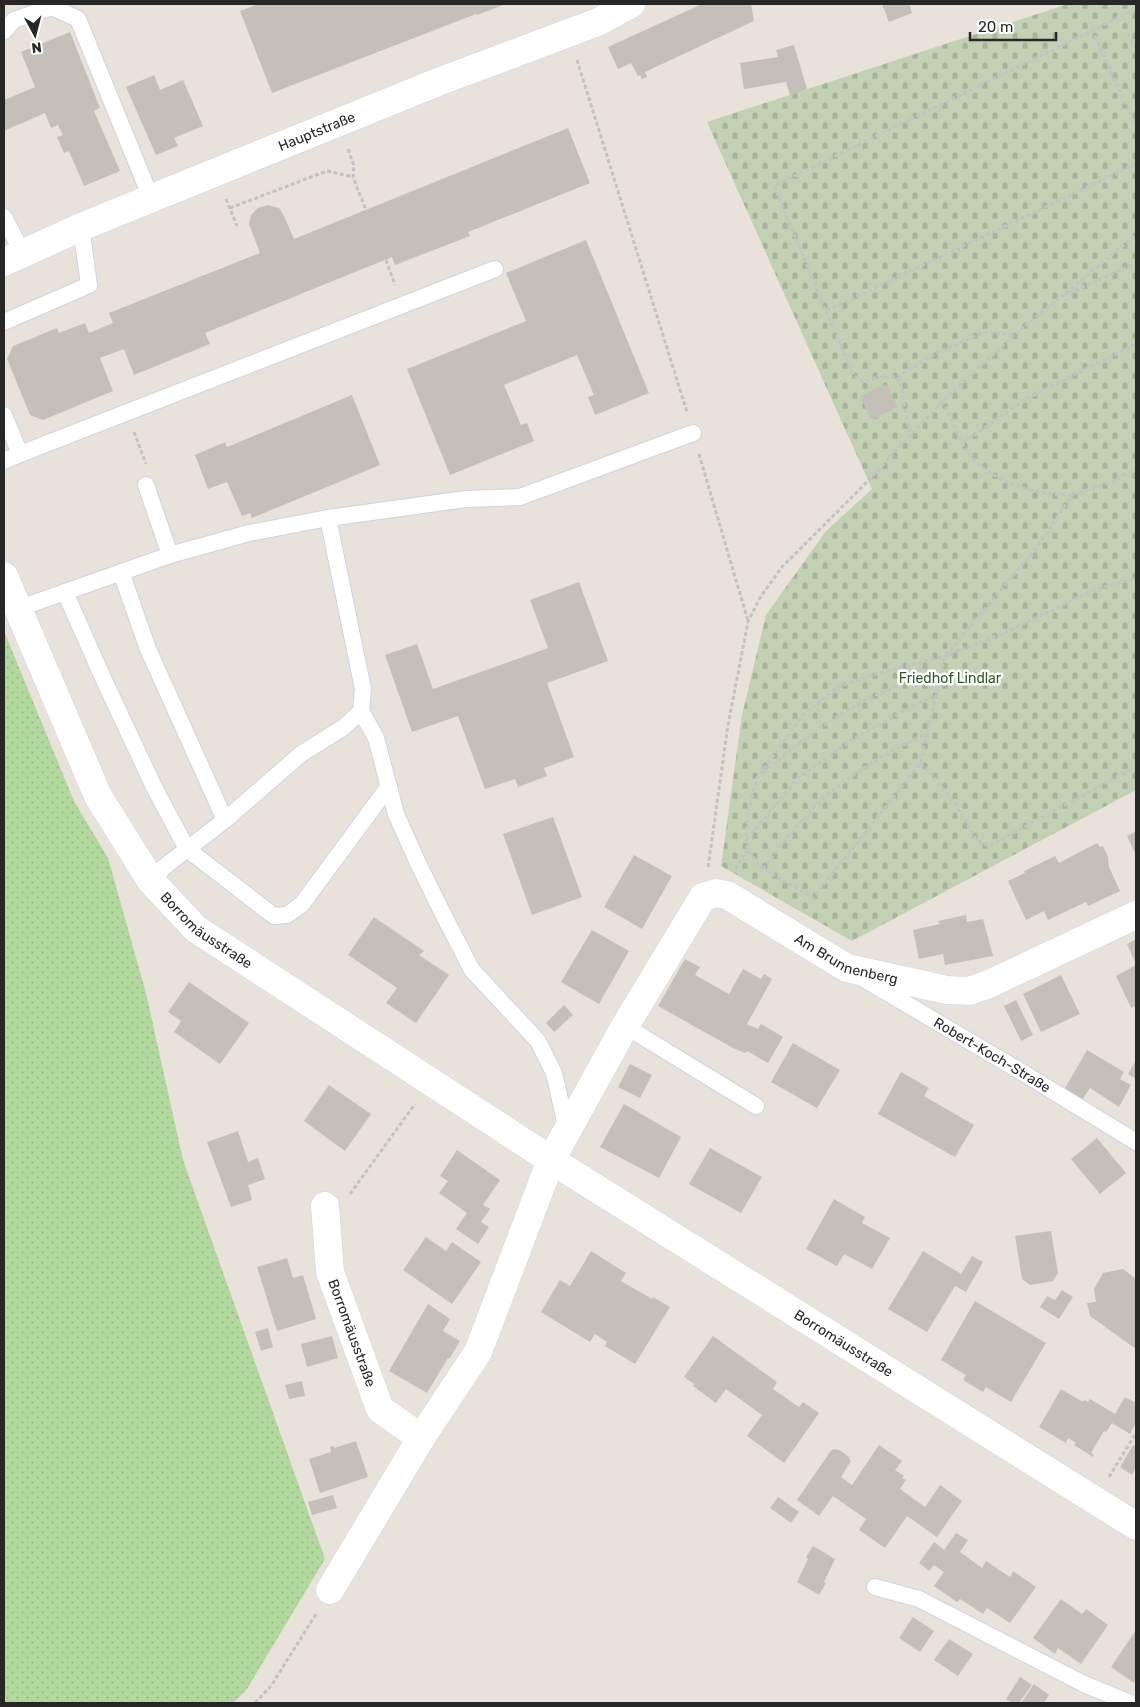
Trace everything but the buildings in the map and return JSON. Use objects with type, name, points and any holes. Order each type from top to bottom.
[{"type":"street","name":"Hauptstraße","points":[[13,258],[151,198],[438,82],[598,22],[631,4]]},
{"type":"street","name":"Borromäusstraße","points":[[4,576],[98,796],[151,882],[196,928],[551,1160],[1136,1526]]},
{"type":"street","name":"Am Brunnenberg","points":[[704,898],[716,893],[727,894],[847,968],[947,990],[970,990],[989,984],[1136,915]]},
{"type":"street","points":[[330,1590],[421,1438],[478,1352],[551,1160],[625,1026],[704,898]]},
{"type":"street","name":"Borromäusstraße","points":[[325,1206],[330,1272],[380,1409],[421,1438]]},
{"type":"lane","points":[[4,31],[14,20],[52,7],[78,19],[151,198]]},
{"type":"lane","points":[[4,217],[13,258]]},
{"type":"lane","points":[[4,322],[89,285],[81,227]]},
{"type":"lane","points":[[4,461],[495,269]]},
{"type":"lane","points":[[4,415],[20,454]]},
{"type":"lane","points":[[17,609],[170,555],[248,533],[328,518],[466,499],[520,497],[693,432]]},
{"type":"lane","points":[[146,485],[170,555]]},
{"type":"lane","points":[[328,518],[363,689],[361,711],[376,738],[396,814],[417,861],[472,970],[538,1041],[554,1073],[567,1130]]},
{"type":"lane","points":[[122,572],[148,649],[224,820]]},
{"type":"lane","points":[[65,592],[107,687],[155,788],[187,849],[274,916],[287,915],[302,904],[389,786]]},
{"type":"lane","points":[[151,882],[164,867],[224,820],[301,754],[344,727],[361,711]]},
{"type":"lane","name":"Robert-Koch-Straße","points":[[847,968],[1136,1142]]},
{"type":"lane","points":[[625,1026],[756,1106]]},
{"type":"lane","points":[[875,1587],[919,1599],[1084,1684],[1130,1703]]},
{"type":"path","points":[[1014,335],[982,333],[938,352],[897,377],[877,377],[865,382],[854,376],[774,186],[1136,9]]},
{"type":"path","points":[[1092,30],[1136,126]]},
{"type":"path","points":[[1128,33],[1136,50]]},
{"type":"path","points":[[568,34],[693,432],[748,622]]},
{"type":"path","points":[[346,146],[354,166],[353,176],[366,210]]},
{"type":"path","points":[[826,311],[1136,164]]},
{"type":"path","points":[[230,208],[327,171],[353,176]]},
{"type":"path","points":[[704,898],[728,725],[748,622],[761,596],[782,567],[943,401],[1014,335],[1136,235]]},
{"type":"path","points":[[1060,297],[1136,263]]},
{"type":"path","points":[[963,443],[1024,400],[1136,344]]},
{"type":"path","points":[[897,377],[901,385],[910,437]]},
{"type":"path","points":[[943,401],[968,454],[990,474],[1020,488],[1050,494],[1072,494],[1106,483],[1136,469]]},
{"type":"path","points":[[127,413],[147,465]]},
{"type":"path","points":[[1072,494],[1034,551],[945,656],[920,764],[813,898],[760,868],[746,846],[747,816],[757,778],[803,715],[838,687],[875,674],[920,664],[945,656],[1004,633],[1096,589],[1136,578]]},
{"type":"path","points":[[757,778],[792,748],[837,717],[875,695],[912,681],[919,674],[920,664]]},
{"type":"path","points":[[746,839],[799,777],[856,738],[936,694]]},
{"type":"path","points":[[763,870],[786,839],[822,800],[841,784],[898,748],[927,734]]},
{"type":"path","points":[[920,764],[928,770],[956,805],[977,841],[989,846],[1136,767]]},
{"type":"path","points":[[325,1206],[349,1196],[431,1081]]},
{"type":"path","points":[[1096,1501],[1136,1433]]},
{"type":"path","points":[[255,1703],[271,1686],[330,1590]]},
{"type":"green space","name":"Friedhof Lindlar","points":[[1068,4],[1136,4],[1136,790],[852,941],[721,866],[742,715],[766,615],[826,531],[872,489],[707,122]]},
{"type":"green space","points":[[4,631],[74,801],[108,858],[146,993],[183,1160],[325,1559],[247,1689],[233,1703],[4,1703]]}]
